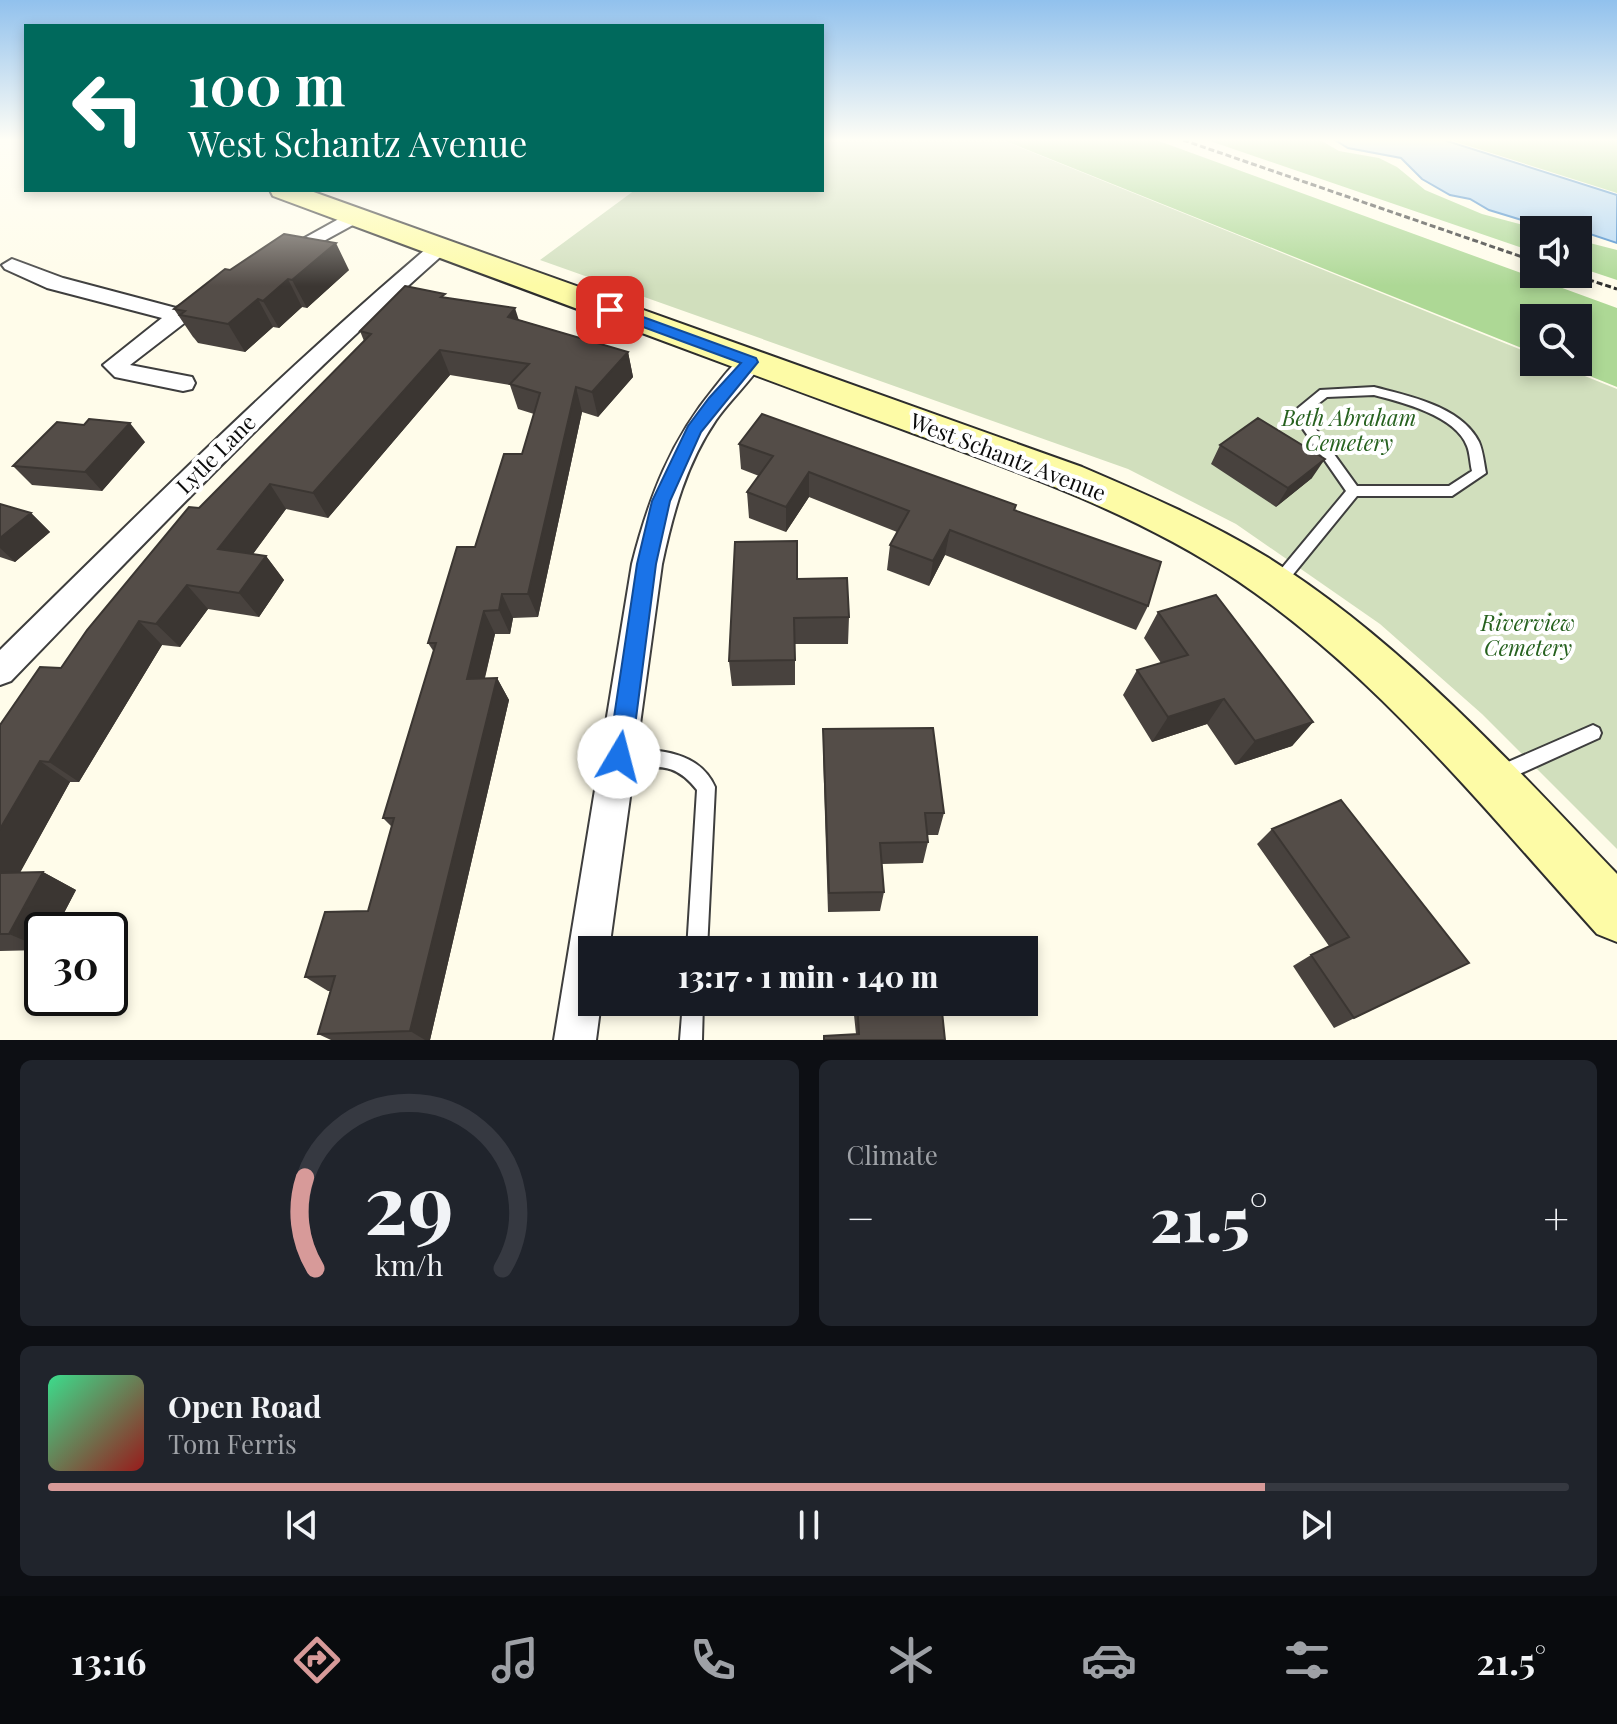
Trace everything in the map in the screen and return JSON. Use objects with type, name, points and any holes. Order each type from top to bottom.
[{"type":"main road","name":"West Schantz Avenue","points":[[289,192],[1068,477],[1151,513],[1276,585],[1348,641],[1429,714],[1617,914]]},
{"type":"street","points":[[258,271],[355,216]]},
{"type":"street","name":"Lytle Lane","points":[[0,671],[239,430],[351,324],[440,247]]},
{"type":"street","points":[[12,265],[55,283],[179,316]]},
{"type":"street","points":[[183,383],[123,372],[115,365],[179,316],[233,286]]},
{"type":"street","points":[[575,1040],[647,564],[661,501],[694,430],[714,402],[751,362]]},
{"type":"lane","points":[[1374,391],[1424,404],[1460,427],[1473,443],[1479,473],[1452,491],[1353,491],[1298,413],[1324,393],[1374,391]]},
{"type":"lane","points":[[1276,585],[1353,491]]},
{"type":"lane","points":[[1490,779],[1593,733]]},
{"type":"lane","points":[[619,757],[676,760],[693,768],[706,787],[698,936]]},
{"type":"lane","points":[[691,1040],[692,1016]]},
{"type":"path","points":[[1324,189],[1520,256]]},
{"type":"path","points":[[1592,281],[1617,289]]},
{"type":"green space","name":"Beth Abraham Cemetery","points":[[1122,189],[1520,349],[1520,376],[1585,376],[1617,389],[1617,849],[1482,714],[1380,624],[1236,524],[1128,469],[540,260],[632,192]]},
{"type":"green space","points":[[1124,189],[1289,189],[1520,273],[1520,288],[1562,288],[1617,308],[1617,387],[1590,376],[1592,304],[1520,304],[1520,347]]},
{"type":"green space","points":[[1349,189],[1423,189],[1482,214],[1520,224],[1520,247]]},
{"type":"green space","points":[[1592,244],[1617,250],[1617,280],[1592,272]]},
{"type":"water","points":[[1439,189],[1597,189],[1617,195],[1617,243],[1592,235],[1592,216],[1520,216],[1520,219],[1489,210],[1470,199],[1450,195]]},
{"type":"building","points":[[284,234],[336,243],[292,280],[288,279],[263,301],[258,299],[228,324],[180,315],[185,311],[174,309],[225,269],[230,270]]},
{"type":"building","points":[[405,286],[445,294],[441,297],[515,308],[508,317],[628,352],[592,392],[576,387],[528,594],[502,594],[499,610],[484,611],[467,679],[497,678],[410,1031],[318,1034],[335,976],[305,977],[325,912],[368,911],[394,818],[383,818],[436,643],[428,643],[457,547],[475,547],[504,454],[522,454],[540,393],[510,384],[529,364],[440,350],[313,493],[270,484],[218,549],[266,556],[239,593],[187,585],[156,624],[139,621],[49,762],[40,761],[0,829],[0,725],[40,667],[61,668],[87,630],[189,507],[199,508],[371,334],[360,331]]},
{"type":"building","points":[[762,414],[1016,505],[1014,510],[1161,562],[1148,606],[950,530],[933,561],[890,545],[909,511],[809,472],[786,507],[747,492],[773,456],[739,444]]},
{"type":"building","points":[[1258,418],[1325,459],[1288,488],[1220,445]]},
{"type":"building","points":[[89,419],[130,423],[85,472],[13,466],[57,422],[84,425]]},
{"type":"building","points":[[0,504],[31,513],[0,538]]},
{"type":"building","points":[[797,541],[797,579],[847,578],[849,617],[794,618],[795,660],[729,661],[735,542]]},
{"type":"building","points":[[1216,595],[1313,722],[1255,741],[1224,699],[1168,717],[1137,670],[1188,655],[1158,612]]},
{"type":"building","points":[[933,728],[944,813],[925,813],[928,842],[880,843],[884,892],[829,893],[823,729]]},
{"type":"building","points":[[1341,800],[1469,963],[1354,1018],[1311,955],[1349,937],[1272,829]]},
{"type":"building","points":[[43,872],[9,934],[0,934],[0,873]]},
{"type":"building","points":[[858,1016],[942,1016],[945,1040],[824,1040],[824,1036],[859,1034]]},
{"type":"route","points":[[610,310],[751,362],[714,402],[694,430],[661,501],[647,564],[619,757]]},
{"type":"park label","name":"Riverview Cemetery","points":[[1528,636]]}]
